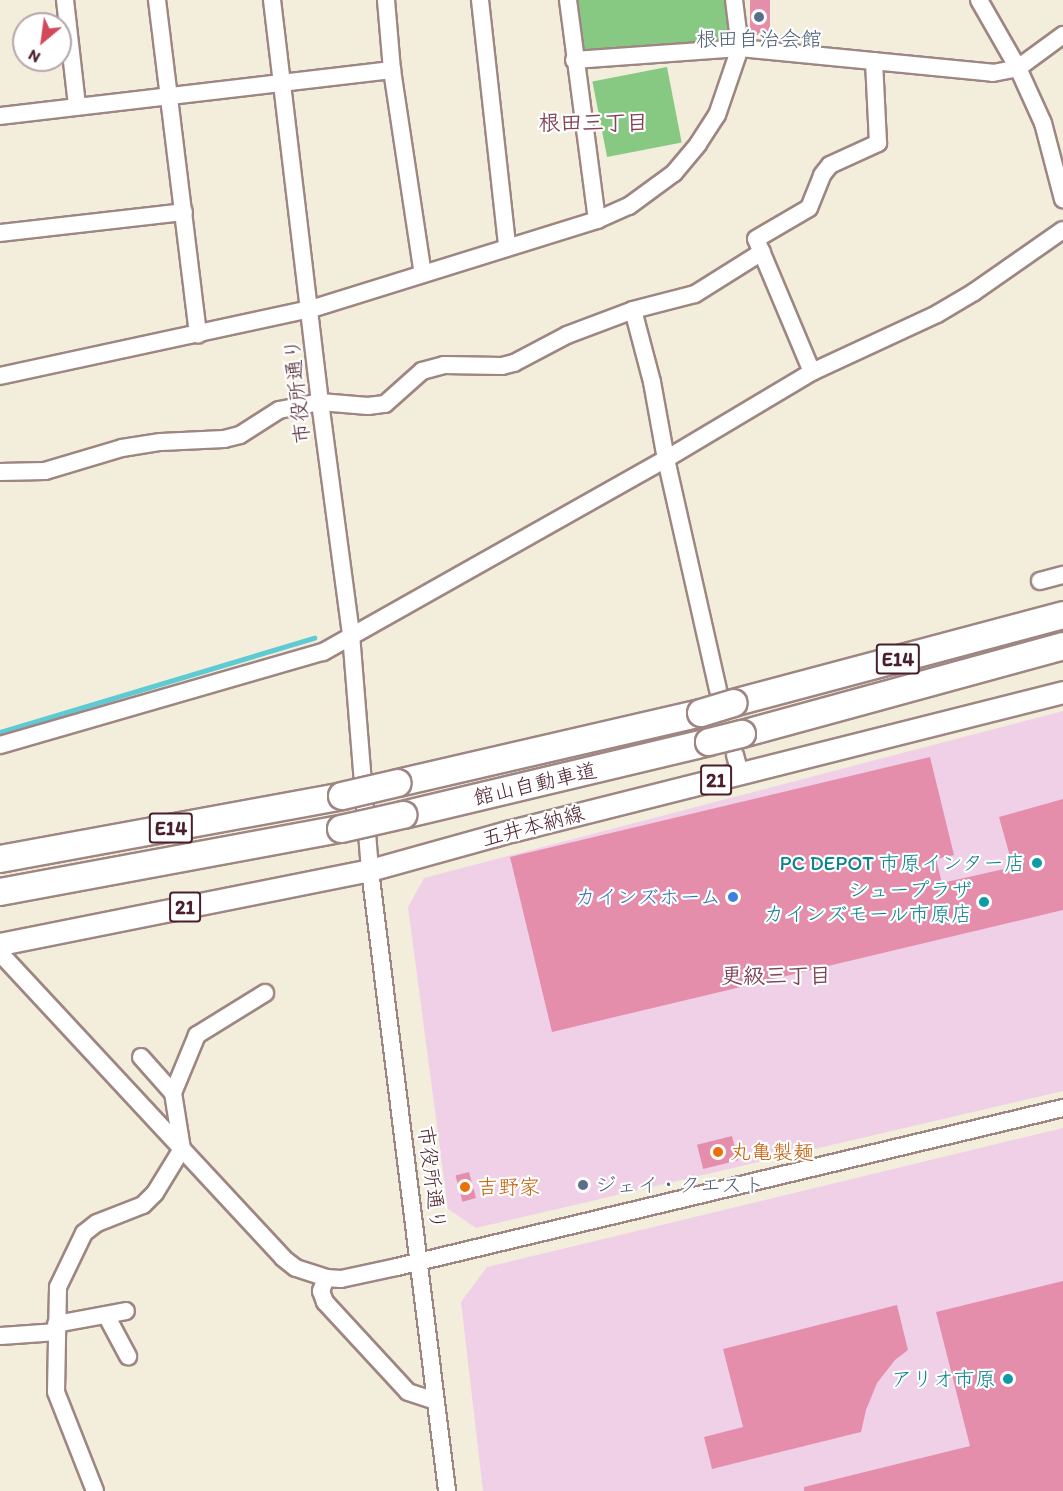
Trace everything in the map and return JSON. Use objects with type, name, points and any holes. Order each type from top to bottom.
[{"type":"highway","name":"館山自動車道","points":[[0,859],[342,796],[701,713],[726,696],[1063,615]]},
{"type":"highway","name":"館山自動車道","points":[[0,892],[341,830],[709,742],[739,754],[1063,646]]},
{"type":"main road","name":"五井本納線","points":[[0,944],[370,870],[739,754],[1063,692]]},
{"type":"street","points":[[65,0],[77,105]]},
{"type":"street","points":[[157,0],[198,335]]},
{"type":"street","name":"市役所通り","points":[[272,0],[320,402],[351,634],[360,778],[370,870],[447,1491]]},
{"type":"street","points":[[386,0],[392,70],[423,274]]},
{"type":"street","points":[[480,0],[507,246]]},
{"type":"street","points":[[568,0],[574,60],[597,219]]},
{"type":"street","points":[[0,376],[310,309],[597,219],[645,196],[687,159],[717,115],[740,48],[734,0]]},
{"type":"street","points":[[979,0],[1018,68],[1043,123],[1063,199]]},
{"type":"street","points":[[574,60],[740,48],[993,73],[1018,68],[1063,35]]},
{"type":"street","points":[[812,372],[756,239],[809,208],[822,175],[830,165],[878,143],[874,61]]},
{"type":"street","points":[[0,116],[77,105],[170,98],[282,81],[392,70]]},
{"type":"street","points":[[0,233],[184,212]]},
{"type":"street","points":[[0,745],[323,652],[351,634],[666,459],[812,372],[946,308],[974,292],[1063,230]]},
{"type":"street","points":[[0,472],[45,471],[122,448],[161,442],[224,439],[240,435],[279,410],[320,402],[368,406],[385,404],[422,371],[444,365],[502,366],[514,363],[567,334],[633,310],[695,294],[762,252]]},
{"type":"street","points":[[633,310],[652,382],[666,459],[726,696]]},
{"type":"street","points":[[1040,581],[1063,575]]},
{"type":"street","points":[[0,953],[283,1258],[296,1268],[326,1278],[341,1279],[420,1261],[1063,1108]]},
{"type":"street","points":[[95,1491],[56,1392],[58,1287],[84,1233],[97,1223],[143,1205],[155,1193],[182,1149],[173,1093],[197,1035],[265,993]]},
{"type":"street","points":[[141,1057],[173,1093]]},
{"type":"street","points":[[326,1278],[321,1291],[325,1302],[408,1392],[435,1401]]},
{"type":"street","points":[[0,1336],[56,1328],[126,1311]]},
{"type":"street","points":[[106,1315],[128,1356]]},
{"type":"shaded area","points":[[1063,711],[1063,1091],[476,1228],[448,1209],[408,907],[424,878]]},
{"type":"shaded area","points":[[1063,1128],[1063,1491],[483,1491],[461,1302],[487,1267]]},
{"type":"green space","points":[[575,0],[729,0],[734,38],[729,43],[587,52],[581,47]]},
{"type":"green space","points":[[667,67],[682,143],[607,157],[592,82]]},
{"type":"building","name":"根田自治会館","points":[[750,0],[770,0],[770,35],[750,35]]},
{"type":"building","name":"カインズホーム","points":[[930,757],[954,855],[936,859],[942,883],[1013,867],[999,817],[1063,799],[1063,910],[552,1032],[510,857]]},
{"type":"building","name":"丸亀製麺","points":[[732,1136],[738,1160],[703,1169],[697,1145]]},
{"type":"building","name":"吉野家","points":[[469,1172],[476,1198],[462,1202],[455,1176]]},
{"type":"building","name":"アリオ市原","points":[[1063,1281],[1063,1491],[804,1491],[804,1487],[970,1446],[936,1312]]},
{"type":"building","name":"アリオ市原","points":[[897,1305],[908,1350],[895,1360],[877,1383],[866,1410],[861,1432],[712,1469],[704,1437],[743,1427],[723,1349]]},
{"type":"waterway","points":[[0,732],[314,638]]},
{"type":"place","name":"根田自治会館","points":[[759,17]]},
{"type":"place","name":"PC DEPOT 市原インター店","points":[[1037,863]]},
{"type":"place","name":"カインズホーム","points":[[733,897]]},
{"type":"place","name":"シュープラザ カインズモール市原店","points":[[984,902]]},
{"type":"place","name":"丸亀製麺","points":[[718,1152]]},
{"type":"place","name":"ジェイ・クエスト","points":[[583,1185]]},
{"type":"place","name":"吉野家","points":[[465,1187]]},
{"type":"place","name":"アリオ市原","points":[[1008,1379]]},
{"type":"district","name":"根田三丁目","points":[[593,123]]},
{"type":"district","name":"更級三丁目","points":[[776,976]]}]
